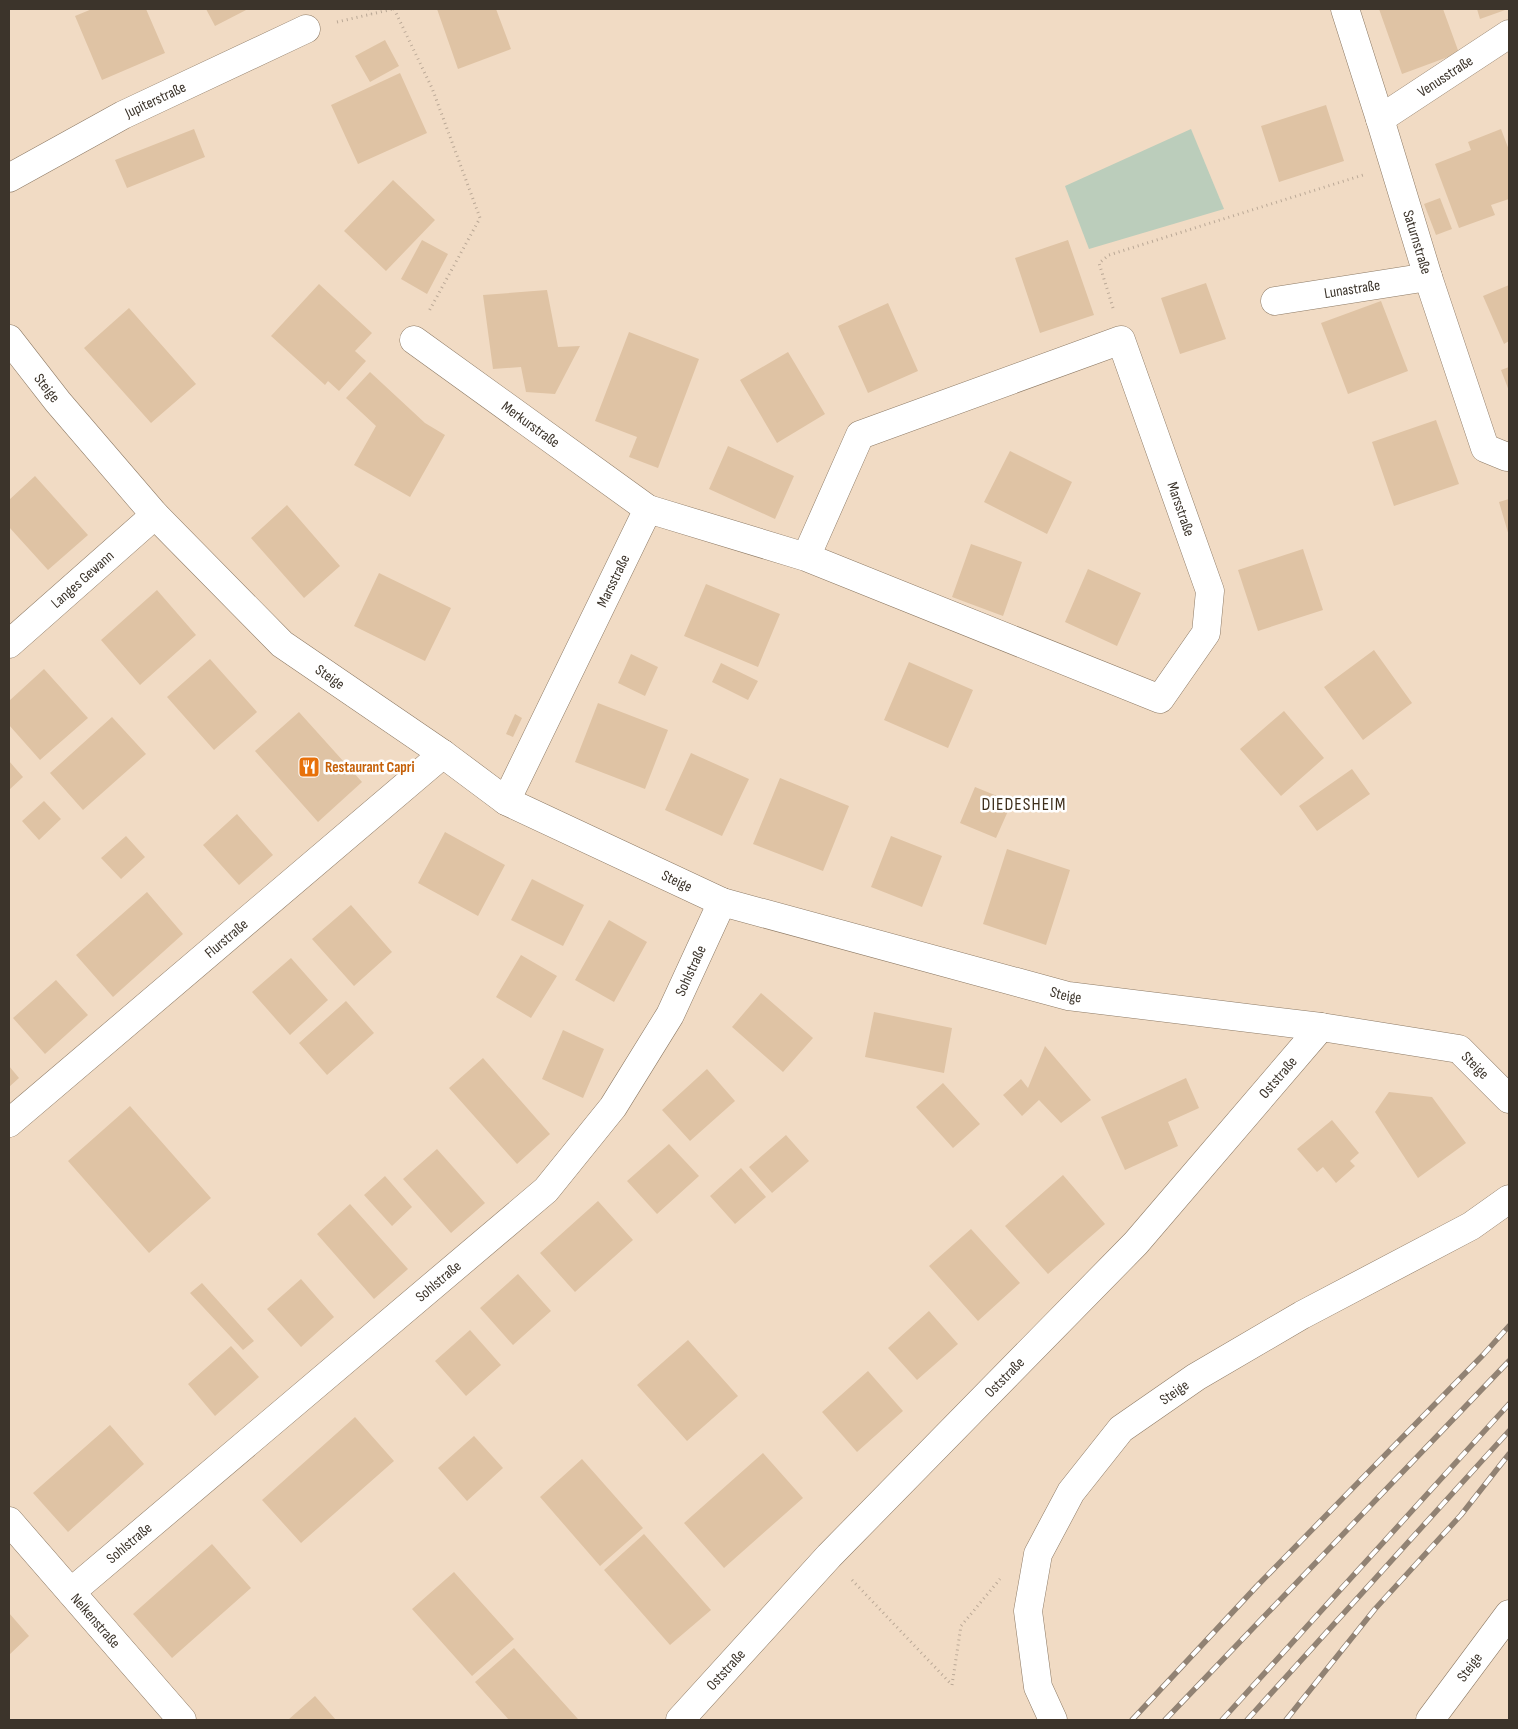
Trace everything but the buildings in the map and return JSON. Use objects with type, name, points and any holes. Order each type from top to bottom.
[{"type":"street","name":"Saturnstraße","points":[[1345,9],[1428,277],[1485,448],[1509,456]]},
{"type":"street","name":"Jupiterstraße","points":[[9,178],[122,115],[306,29]]},
{"type":"street","name":"Venusstraße","points":[[1380,118],[1509,34]]},
{"type":"street","name":"Lunastraße","points":[[1275,301],[1428,277]]},
{"type":"street","name":"Steige","points":[[9,339],[58,402],[155,515],[282,644],[442,754],[506,801],[722,902],[1068,996],[1321,1027],[1459,1049],[1509,1099]]},
{"type":"street","name":"Merkurstraße","points":[[414,340],[648,509]]},
{"type":"street","name":"Marsstraße","points":[[506,801],[648,509],[806,557],[1160,699],[1206,633],[1210,591],[1121,340]]},
{"type":"street","points":[[806,557],[860,435],[1121,340]]},
{"type":"street","name":"Langes Gewann","points":[[9,644],[155,515]]},
{"type":"street","name":"Flurstraße","points":[[9,1123],[442,754]]},
{"type":"street","name":"Sohlstraße","points":[[71,1592],[546,1190],[613,1107],[670,1015],[722,902]]},
{"type":"street","name":"Oststraße","points":[[680,1720],[829,1556],[1136,1243],[1321,1027]]},
{"type":"street","name":"Steige","points":[[1053,1720],[1038,1687],[1028,1611],[1038,1554],[1071,1492],[1121,1429],[1196,1377],[1302,1315],[1471,1226],[1509,1199]]},
{"type":"street","name":"Nelkenstraße","points":[[9,1521],[182,1720]]},
{"type":"street","name":"Steige","points":[[1430,1720],[1509,1614]]},
{"type":"path","points":[[368,9],[371,14]]},
{"type":"path","points":[[306,29],[394,9],[432,88],[480,218],[414,340]]},
{"type":"path","points":[[1121,340],[1099,263],[1110,255],[1394,166]]},
{"type":"path","points":[[829,1556],[952,1685],[961,1626],[999,1579],[1016,1566],[1038,1554]]},
{"type":"green space","points":[[1191,129],[1224,209],[1089,249],[1065,186]]},
{"type":"railway","points":[[1132,1720],[1257,1586],[1483,1355],[1509,1326]]},
{"type":"railway","points":[[1165,1720],[1509,1361]]},
{"type":"railway","points":[[1222,1720],[1509,1404]]},
{"type":"railway","points":[[1247,1720],[1509,1431]]},
{"type":"railway","points":[[1286,1720],[1375,1609],[1461,1515],[1509,1454]]},
{"type":"place","name":"Restaurant Capri","points":[[309,767]]},
{"type":"district","name":"DIEDESHEIM","points":[[1024,804]]}]
